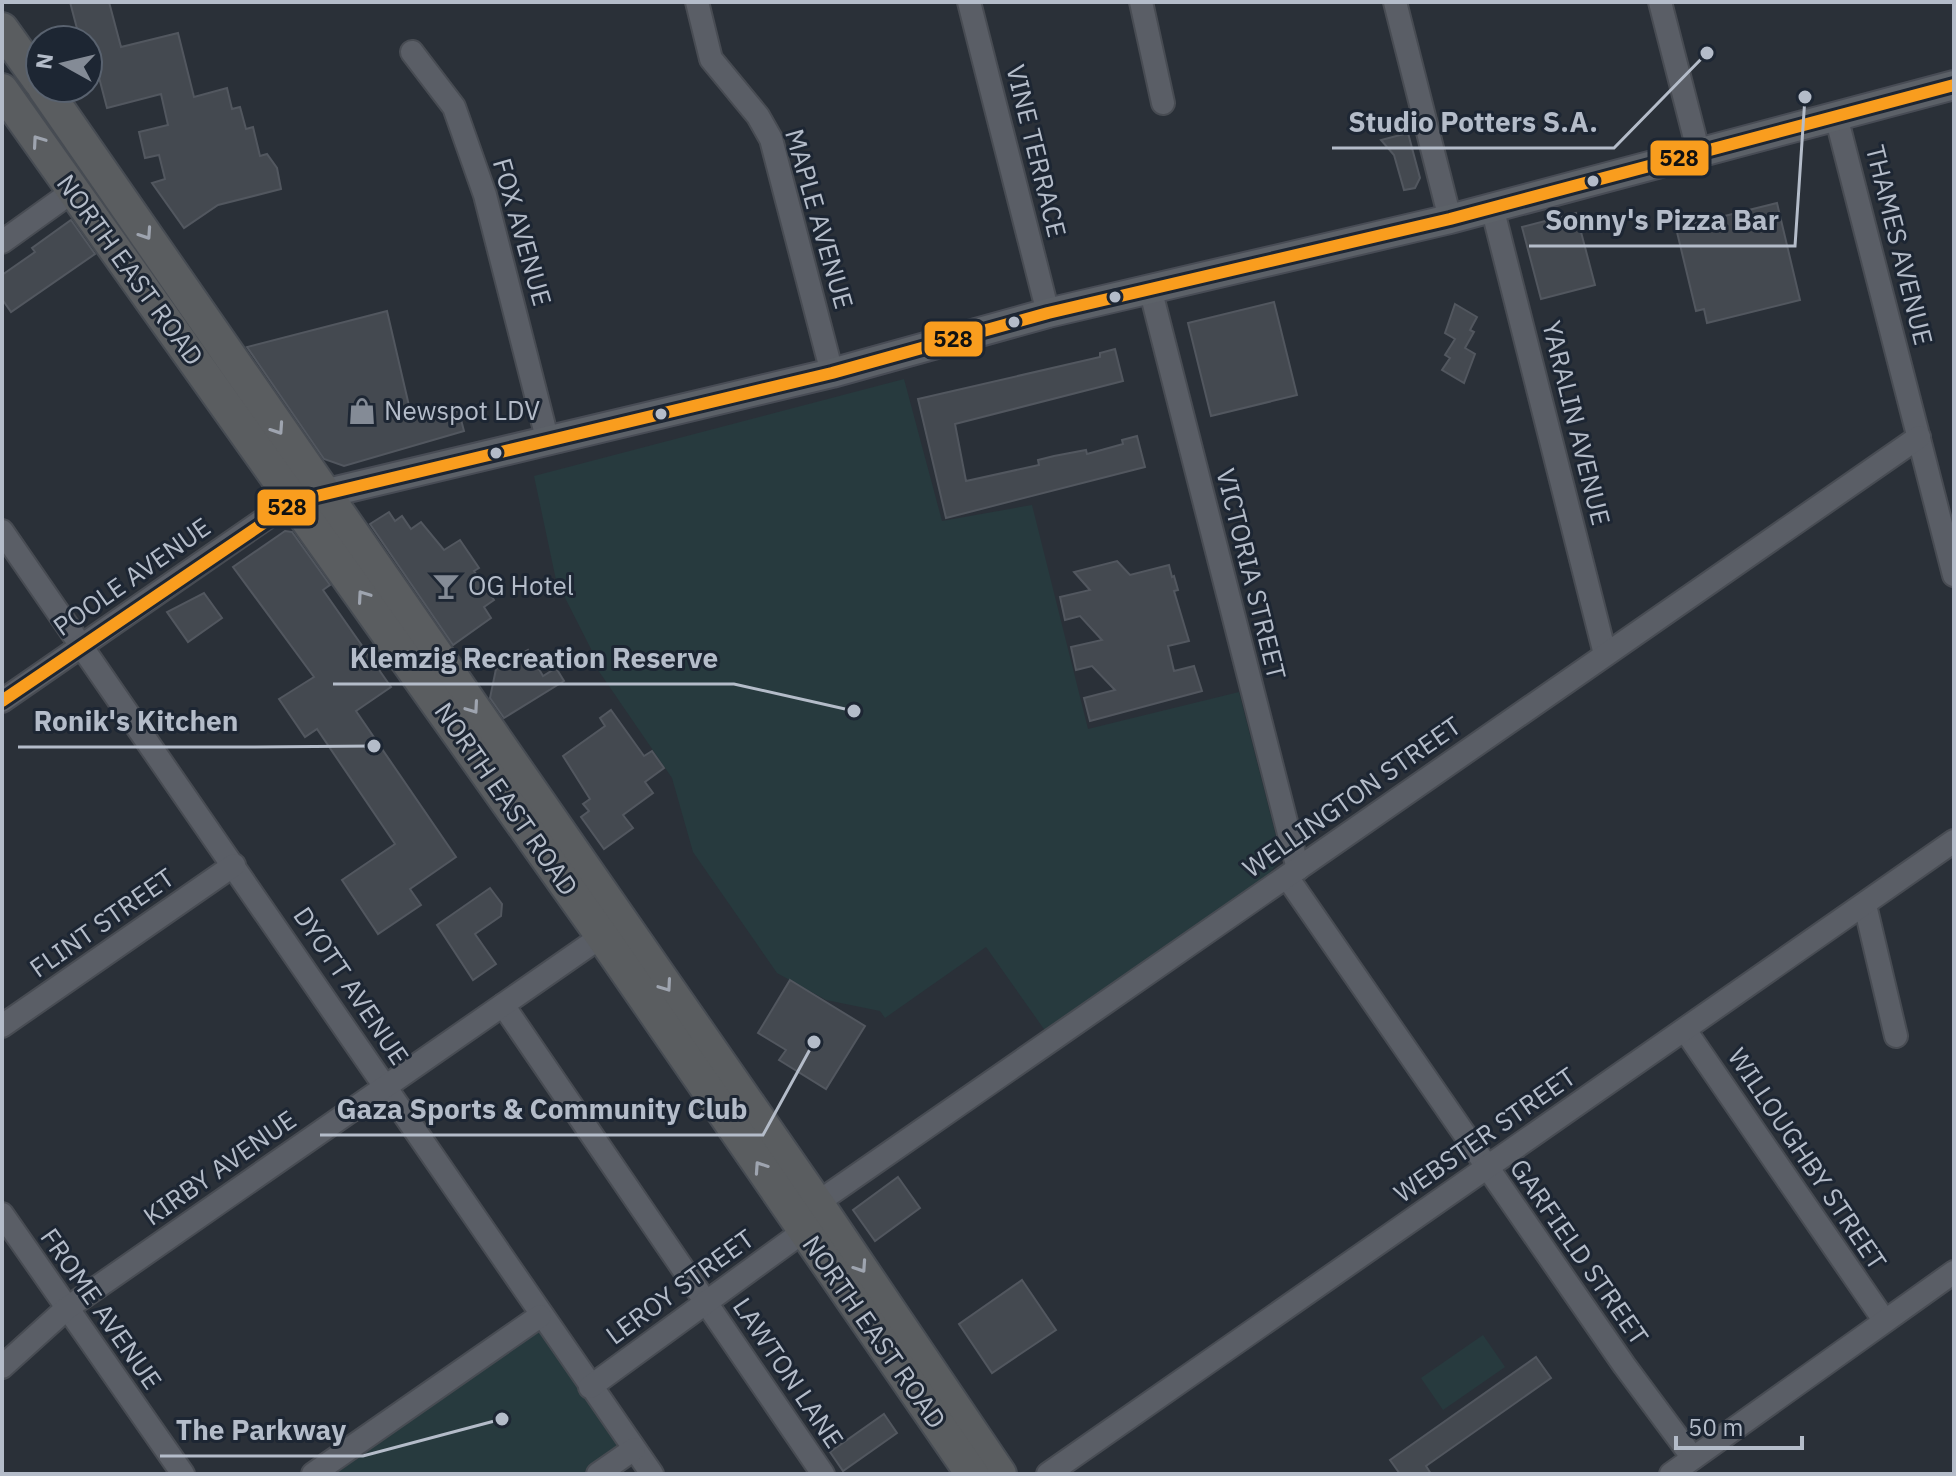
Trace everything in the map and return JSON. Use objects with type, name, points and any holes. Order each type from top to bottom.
[{"type":"highway","points":[[2,29],[24,60]]},
{"type":"highway","name":"NORTH EAST ROAD","points":[[2,90],[73,191],[310,498]]},
{"type":"highway","name":"NORTH EAST ROAD","points":[[55,104],[102,170],[310,498],[811,1217],[1000,1474]]},
{"type":"highway","points":[[73,191],[102,170]]},
{"type":"highway","name":"NORTH EAST ROAD","points":[[811,1217],[972,1474]]},
{"type":"main road","points":[[310,498],[832,373],[1048,313],[1151,292],[1450,219],[1698,150],[1954,85]]},
{"type":"street","name":"MAPLE AVENUE","points":[[697,2],[711,59],[758,116],[771,139],[832,373]]},
{"type":"street","name":"VINE TERRACE","points":[[969,2],[1048,313]]},
{"type":"street","points":[[1141,2],[1163,103]]},
{"type":"street","points":[[1395,2],[1450,219]]},
{"type":"street","points":[[1660,2],[1698,150]]},
{"type":"street","name":"FOX AVENUE","points":[[412,52],[454,107],[485,195],[548,442]]},
{"type":"street","name":"THAMES AVENUE","points":[[1836,116],[1954,575]]},
{"type":"street","points":[[2,242],[73,191]]},
{"type":"street","name":"YARALIN AVENUE","points":[[1492,207],[1605,654]]},
{"type":"street","name":"VICTORIA STREET","points":[[1151,292],[1292,873]]},
{"type":"street","name":"WELLINGTON STREET","points":[[811,1217],[1292,873],[1919,437]]},
{"type":"street","name":"POOLE AVENUE","points":[[2,701],[275,512],[310,498]]},
{"type":"street","name":"DYOTT AVENUE","points":[[2,531],[234,865],[540,1316],[652,1474]]},
{"type":"street","name":"WEBSTER STREET","points":[[1048,1474],[1954,841]]},
{"type":"street","name":"FLINT STREET","points":[[2,1026],[234,865]]},
{"type":"street","name":"GARFIELD STREET","points":[[1292,873],[1487,1168],[1693,1458]]},
{"type":"street","points":[[1865,905],[1896,1036]]},
{"type":"street","name":"KIRBY AVENUE","points":[[2,1367],[66,1309],[612,929]]},
{"type":"street","name":"LAWTON LANE","points":[[503,1005],[823,1474]]},
{"type":"street","name":"WILLOUGHBY STREET","points":[[1685,1030],[1884,1320]]},
{"type":"street","name":"FROME AVENUE","points":[[2,1214],[183,1474]]},
{"type":"street","name":"LEROY STREET","points":[[590,1387],[706,1303],[811,1217]]},
{"type":"street","points":[[1671,1474],[1954,1272]]},
{"type":"street","points":[[313,1474],[540,1316]]},
{"type":"street","points":[[598,1474],[634,1449]]},
{"type":"green space","points":[[904,379],[942,521],[1032,505],[1088,729],[1239,692],[1278,844],[1278,863],[1263,881],[1046,1032],[986,947],[885,1018],[880,1011],[826,1000],[777,973],[693,852],[672,778],[598,670],[591,649],[556,580],[534,476]]},
{"type":"green space","points":[[540,1316],[633,1450],[598,1474],[313,1474]]},
{"type":"green space","points":[[1483,1335],[1505,1367],[1443,1410],[1421,1378]]},
{"type":"building","points":[[70,2],[109,2],[121,47],[178,33],[194,97],[227,88],[232,109],[240,107],[246,129],[253,127],[260,156],[267,154],[277,168],[281,189],[218,205],[184,228],[152,183],[165,179],[159,155],[145,158],[139,132],[168,125],[161,94],[107,108],[104,96],[104,24],[76,24]]},
{"type":"building","points":[[1408,133],[1420,178],[1415,188],[1404,190],[1394,155],[1381,140]]},
{"type":"building","points":[[1777,203],[1800,300],[1707,323],[1704,309],[1696,311],[1676,228]]},
{"type":"building","points":[[1576,213],[1595,285],[1541,299],[1522,227]]},
{"type":"building","points":[[71,220],[95,254],[11,312],[2,299],[2,275],[35,252],[32,248]]},
{"type":"building","points":[[1274,302],[1297,395],[1211,416],[1188,323]]},
{"type":"building","points":[[1455,304],[1477,317],[1470,330],[1474,332],[1465,348],[1475,354],[1464,383],[1442,370],[1450,358],[1445,355],[1455,339],[1445,333]]},
{"type":"building","name":"Newspot LDV","points":[[387,311],[410,410],[459,412],[464,431],[344,466],[324,459],[247,347]]},
{"type":"building","points":[[1115,349],[1123,381],[955,424],[966,481],[1039,465],[1038,460],[1054,456],[1086,450],[1087,454],[1123,444],[1122,440],[1137,436],[1145,467],[946,518],[918,399],[1100,357],[1100,353]]},
{"type":"building","name":"OG Hotel","points":[[389,512],[395,521],[402,516],[411,529],[421,522],[444,550],[460,540],[479,568],[474,571],[494,600],[484,607],[491,618],[453,645],[370,524]]},
{"type":"building","points":[[285,531],[292,532],[330,585],[323,590],[391,687],[356,711],[456,857],[410,889],[421,905],[378,934],[342,880],[395,844],[317,729],[305,737],[279,699],[314,677],[233,567]]},
{"type":"building","points":[[1117,561],[1130,575],[1169,565],[1189,641],[1168,646],[1174,671],[1194,666],[1202,691],[1090,721],[1084,698],[1115,690],[1092,666],[1076,670],[1071,647],[1102,640],[1080,616],[1065,620],[1060,597],[1090,590],[1074,572]]},
{"type":"building","points":[[204,593],[222,618],[188,642],[167,612]]},
{"type":"building","points":[[528,650],[543,676],[556,668],[564,681],[504,718],[490,698],[496,669]]},
{"type":"building","points":[[611,710],[644,756],[652,751],[664,768],[645,782],[653,793],[623,815],[633,828],[604,849],[581,817],[589,811],[583,804],[590,799],[563,756],[605,726],[600,718]]},
{"type":"building","points":[[490,888],[502,904],[501,916],[475,934],[496,964],[473,980],[437,925]]},
{"type":"building","points":[[790,980],[865,1026],[826,1089],[779,1060],[786,1050],[758,1033]]},
{"type":"building","points":[[898,1177],[920,1208],[875,1241],[853,1210]]},
{"type":"building","points":[[1022,1280],[1056,1330],[992,1373],[959,1324]]},
{"type":"building","points":[[1536,1357],[1551,1378],[1426,1466],[1431,1474],[1400,1474],[1390,1460]]},
{"type":"building","points":[[884,1414],[897,1433],[843,1471],[830,1452]]},
{"type":"transit line","name":"528","points":[[2,701],[296,501],[832,373],[1048,313],[1450,219],[1954,85]]},
{"type":"place","name":"Studio Potters S.A.","points":[[1707,53]]},
{"type":"place","name":"Sonny's Pizza Bar","points":[[1805,97]]},
{"type":"place","name":"Newspot LDV","points":[[362,411]]},
{"type":"place","name":"OG Hotel","points":[[446,586]]},
{"type":"place","name":"Klemzig Recreation Reserve","points":[[854,711]]},
{"type":"place","name":"Ronik's Kitchen","points":[[374,746]]},
{"type":"place","name":"Gaza Sports & Community Club","points":[[814,1042]]},
{"type":"place","name":"The Parkway","points":[[502,1419]]}]
